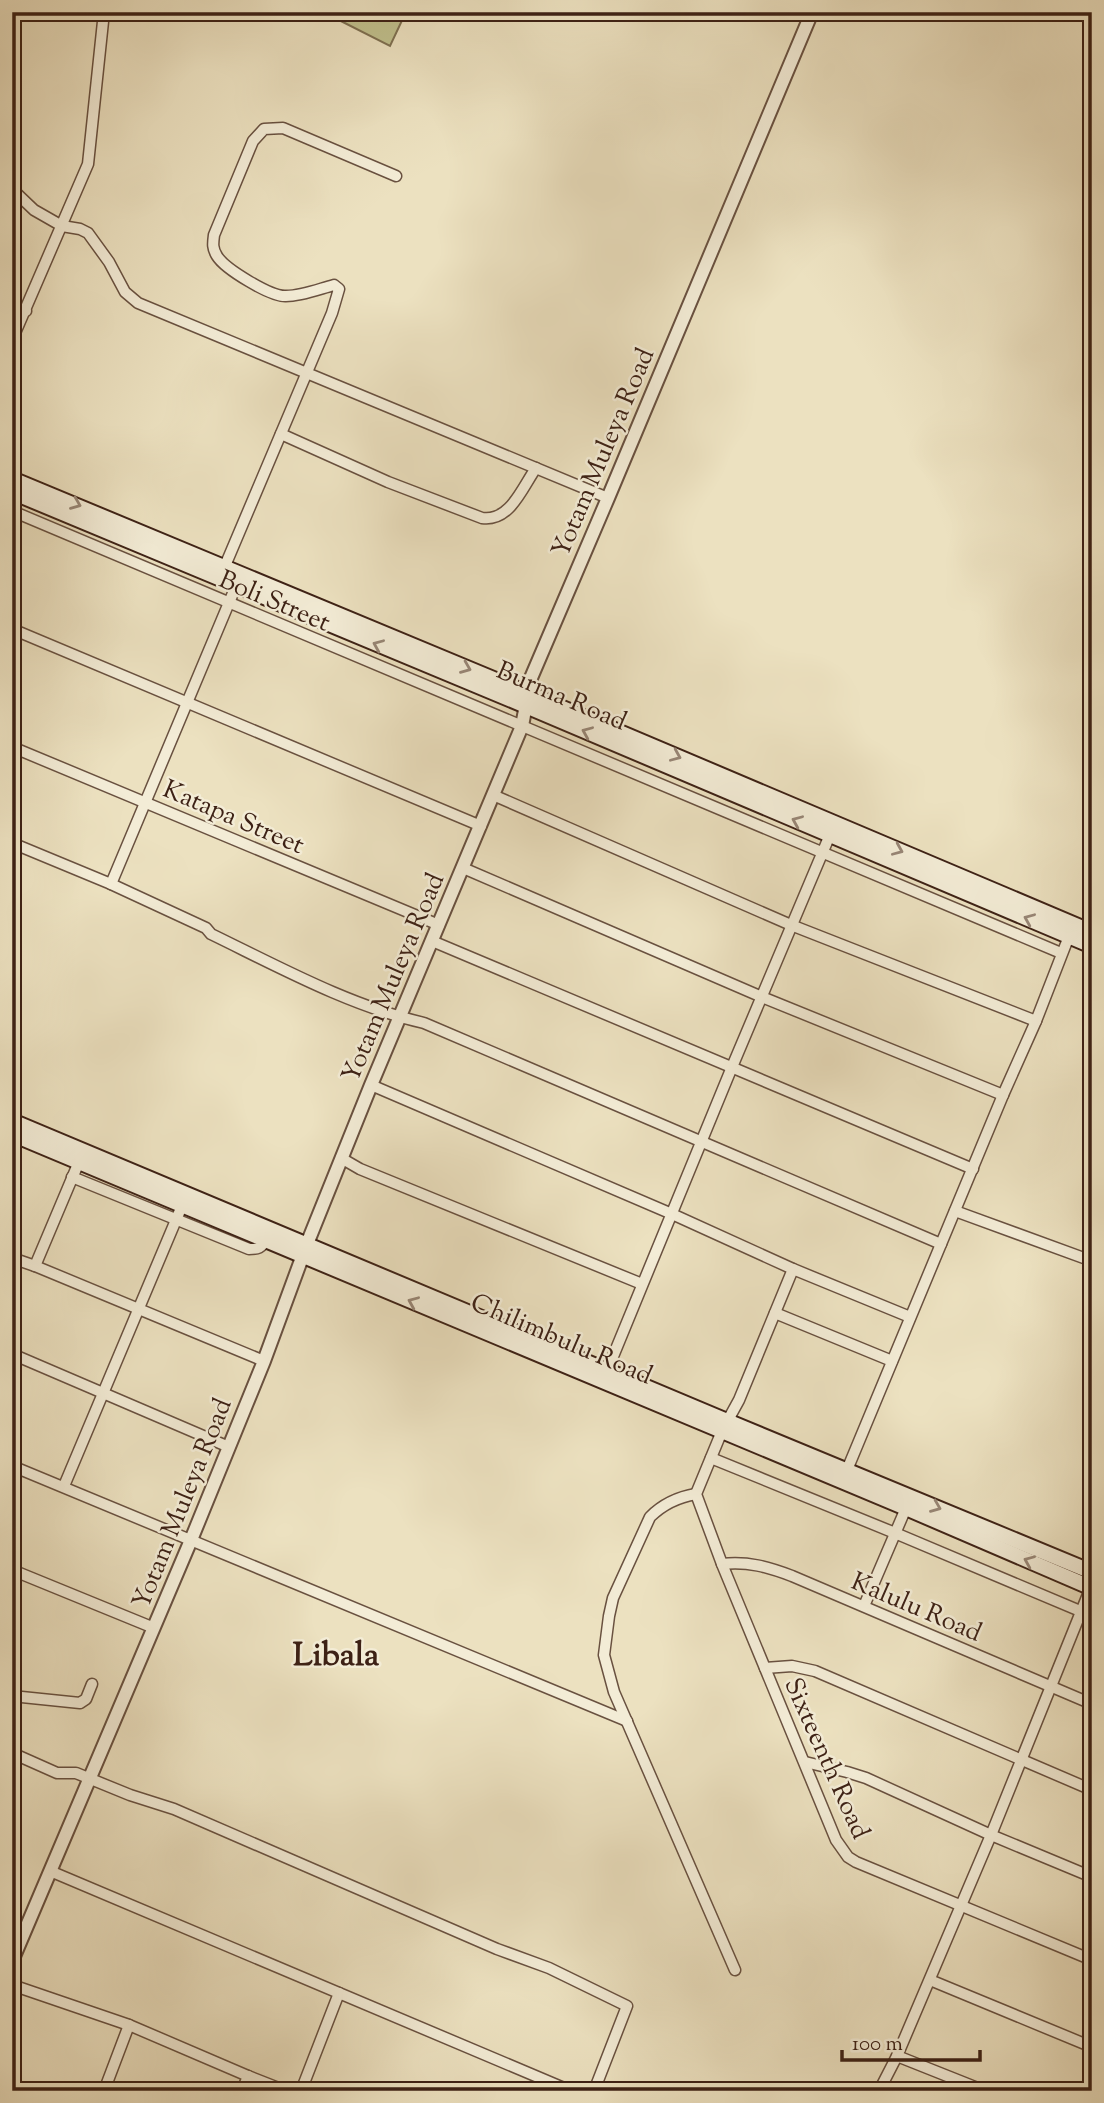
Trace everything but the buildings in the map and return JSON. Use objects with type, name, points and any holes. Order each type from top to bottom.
[{"type":"main road","name":"Burma Road","points":[[12,479],[221,573],[236,586],[527,699]]},
{"type":"main road","name":"Burma Road","points":[[12,492],[221,573],[527,699],[1072,930],[1092,946]]},
{"type":"main road","name":"Burma Road","points":[[1072,930],[1092,932]]},
{"type":"main road","name":"Chilimbulu Road","points":[[12,1121],[81,1155],[305,1251],[724,1426],[847,1471],[1092,1572]]},
{"type":"main road","name":"Chilimbulu Road","points":[[12,1134],[81,1155]]},
{"type":"main road","name":"Chilimbulu Road","points":[[185,1199],[265,1240],[305,1251],[607,1371],[906,1508],[1091,1587]]},
{"type":"street","points":[[12,340],[88,164],[104,12]]},
{"type":"street","name":"Yotam Muleya Road","points":[[12,1961],[191,1540],[264,1361],[341,1158],[522,726],[531,678],[812,12]]},
{"type":"street","points":[[221,573],[339,293],[338,287],[334,285],[295,296],[275,295],[228,266],[216,254],[213,246],[214,234],[253,141],[264,129],[283,128],[396,176]]},
{"type":"street","points":[[12,189],[34,210],[62,226],[88,233],[131,299],[608,498]]},
{"type":"street","points":[[12,306],[26,311]]},
{"type":"street","points":[[281,434],[388,482],[482,518],[501,516],[508,510],[536,468]]},
{"type":"street","name":"Boli Street","points":[[12,511],[1061,953]]},
{"type":"street","points":[[111,884],[236,586]]},
{"type":"street","points":[[12,629],[481,826]]},
{"type":"street","name":"Katapa Street","points":[[12,747],[439,925]]},
{"type":"street","points":[[493,795],[791,925],[1036,1021]]},
{"type":"street","points":[[607,1371],[833,829]]},
{"type":"street","points":[[12,843],[111,884],[206,928],[211,934],[271,964],[400,1018],[424,1023],[941,1244]]},
{"type":"street","points":[[463,868],[762,997],[1003,1095]]},
{"type":"street","points":[[847,1471],[1072,930]]},
{"type":"street","points":[[432,941],[972,1168]]},
{"type":"street","points":[[371,1085],[793,1269],[910,1317]]},
{"type":"street","points":[[35,1266],[81,1155]]},
{"type":"street","points":[[341,1158],[642,1284]]},
{"type":"street","points":[[72,1177],[249,1249],[263,1246],[265,1240]]},
{"type":"street","points":[[64,1486],[185,1199]]},
{"type":"street","points":[[955,1211],[1092,1261]]},
{"type":"street","points":[[12,1258],[264,1361]]},
{"type":"street","points":[[735,1970],[614,1692],[604,1655],[613,1598],[650,1517],[672,1501],[696,1494],[724,1426],[739,1400],[793,1269]]},
{"type":"street","points":[[775,1313],[892,1361]]},
{"type":"street","points":[[12,1354],[229,1447]]},
{"type":"street","points":[[711,1458],[1092,1616]]},
{"type":"street","points":[[12,1466],[627,1721]]},
{"type":"street","name":"Sixteenth Road","points":[[696,1494],[722,1564],[836,1840],[848,1857],[1092,1960]]},
{"type":"street","points":[[864,1606],[906,1508]]},
{"type":"street","name":"Kalulu Road","points":[[722,1564],[761,1564],[1092,1703]]},
{"type":"street","points":[[12,1570],[154,1628]]},
{"type":"street","points":[[879,2091],[897,2056],[991,1835],[1091,1587]]},
{"type":"street","points":[[765,1668],[792,1666],[815,1671],[1092,1790]]},
{"type":"street","points":[[12,1696],[80,1703],[86,1699],[92,1684]]},
{"type":"street","points":[[12,1754],[57,1773],[76,1773],[88,1780],[174,1809],[497,1949],[550,1968],[627,2006],[594,2091]]},
{"type":"street","points":[[805,1762],[866,1778],[1092,1877]]},
{"type":"street","points":[[50,1871],[571,2091]]},
{"type":"street","points":[[930,1980],[1092,2047]]},
{"type":"street","points":[[12,1984],[130,2025],[286,2091]]},
{"type":"street","points":[[301,2091],[338,1993]]},
{"type":"street","points":[[104,2091],[130,2025]]},
{"type":"street","points":[[897,2056],[985,2091]]},
{"type":"street","points":[[242,2091],[248,2077]]},
{"type":"green space","points":[[323,12],[406,12],[390,46]]},
{"type":"district","name":"Libala","points":[[336,1653]]}]
